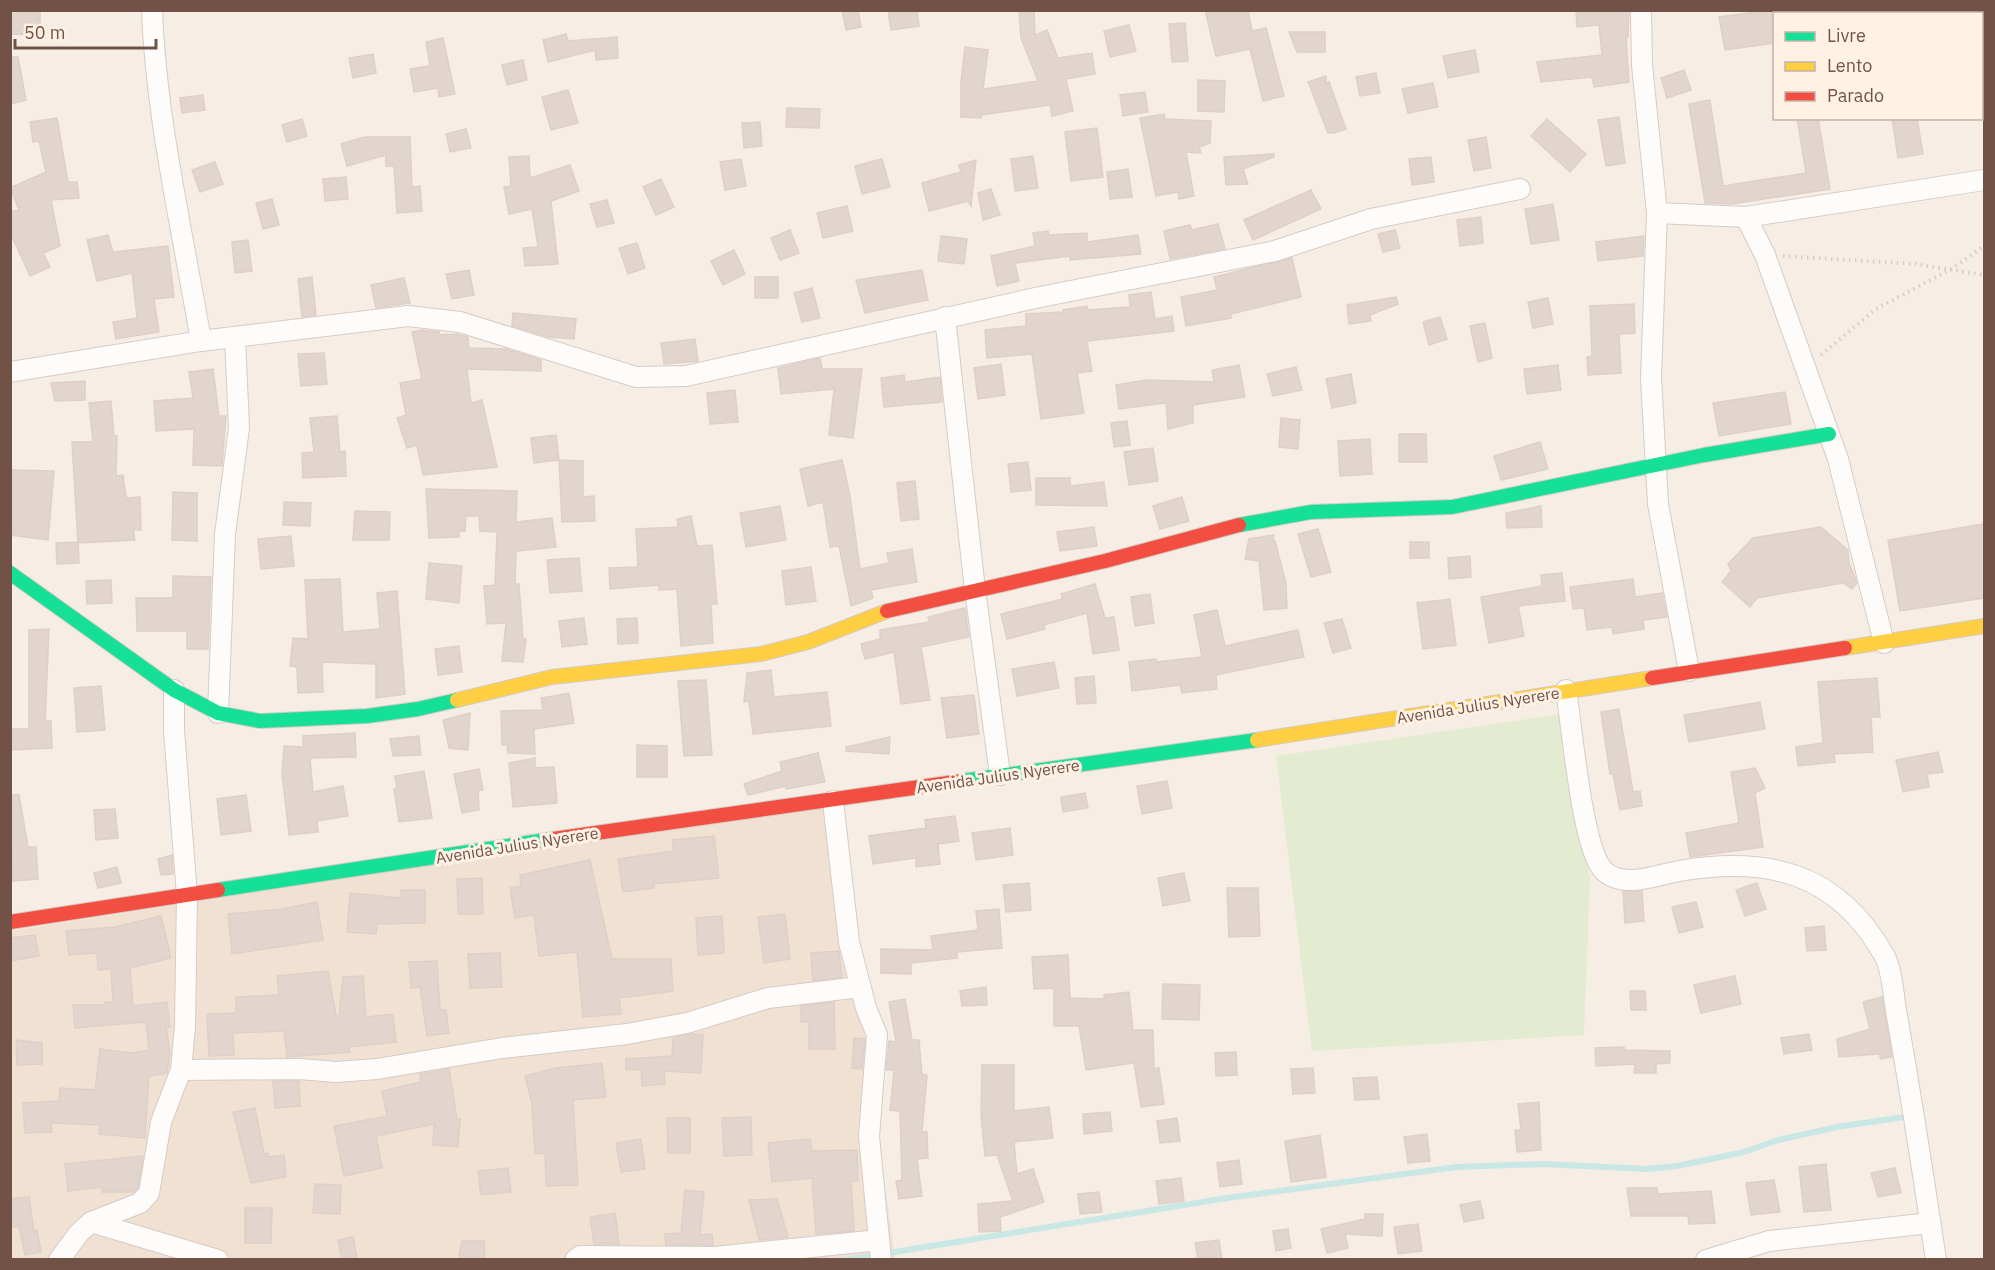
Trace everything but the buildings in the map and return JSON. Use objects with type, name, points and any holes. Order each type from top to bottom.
[{"type":"street","points":[[152,10],[153,40],[169,156],[201,341]]},
{"type":"street","points":[[1641,10],[1642,65],[1657,213],[1651,378],[1658,504],[1689,671]]},
{"type":"street","points":[[1657,213],[1746,216],[1984,180]]},
{"type":"street","points":[[10,372],[201,341],[408,316],[437,317],[460,322],[636,377],[687,376],[945,317],[1275,252],[1371,219],[1520,189]]},
{"type":"street","points":[[1746,216],[1765,255],[1829,434],[1884,642]]},
{"type":"street","points":[[945,317],[975,590],[1000,775]]},
{"type":"street","points":[[218,712],[225,534],[239,428],[235,338]]},
{"type":"street","points":[[10,573],[174,690],[218,712],[260,721],[367,716],[418,709],[552,677],[761,654],[808,642],[875,614],[1106,561],[1249,522],[1311,512],[1452,507],[1656,467],[1704,455],[1829,434]]},
{"type":"street","name":"Avenida Julius Nyerere","points":[[10,922],[585,834],[1288,736],[1566,690],[1984,626]]},
{"type":"street","points":[[59,1260],[79,1233],[91,1222],[140,1203],[149,1193],[160,1122],[181,1070],[185,1026],[187,895],[174,731],[174,690]]},
{"type":"street","points":[[1566,690],[1589,839],[1604,871],[1614,878],[1636,880],[1680,871],[1745,864],[1805,879],[1828,890],[1842,903],[1886,957],[1914,1115],[1936,1260]]},
{"type":"street","points":[[575,1260],[580,1256],[715,1257],[880,1250],[869,1136],[876,1035],[860,987],[849,942],[833,801]]},
{"type":"street","points":[[181,1070],[300,1069],[336,1072],[377,1068],[502,1048],[627,1034],[697,1020],[768,998],[860,987]]},
{"type":"street","points":[[91,1222],[218,1260]]},
{"type":"street","points":[[1711,1259],[1768,1241],[1930,1223]]},
{"type":"path","points":[[1806,367],[1876,309],[1951,269],[1984,246]]},
{"type":"path","points":[[1765,255],[1857,259],[1951,269],[1984,275]]},
{"type":"shaded area","points":[[833,801],[895,1259],[11,1260],[11,931]]},
{"type":"green space","points":[[1561,714],[1590,878],[1584,1035],[1312,1051],[1276,756]]},
{"type":"waterway","points":[[845,1260],[1227,1198],[1456,1167],[1543,1164],[1647,1169],[1677,1166],[1744,1152],[1778,1140],[1837,1127],[1911,1116]]},
{"type":"traffic: fast","points":[[1239,525],[1311,512],[1452,507],[1704,455],[1829,434]]},
{"type":"traffic: fast","points":[[10,573],[174,690],[218,713],[260,721],[367,716],[418,709],[457,700]]},
{"type":"traffic: fast","points":[[962,781],[1257,740]]},
{"type":"traffic: fast","points":[[218,890],[553,839]]},
{"type":"traffic: slow","points":[[457,700],[552,677],[761,654],[808,642],[887,611]]},
{"type":"traffic: slow","points":[[1845,648],[1984,626]]},
{"type":"traffic: slow","points":[[1257,740],[1652,678]]},
{"type":"traffic: jam","points":[[887,611],[1105,561],[1239,525]]},
{"type":"traffic: jam","points":[[1652,678],[1845,648]]},
{"type":"traffic: jam","points":[[553,839],[962,781]]},
{"type":"traffic: jam","points":[[10,922],[218,890]]}]
